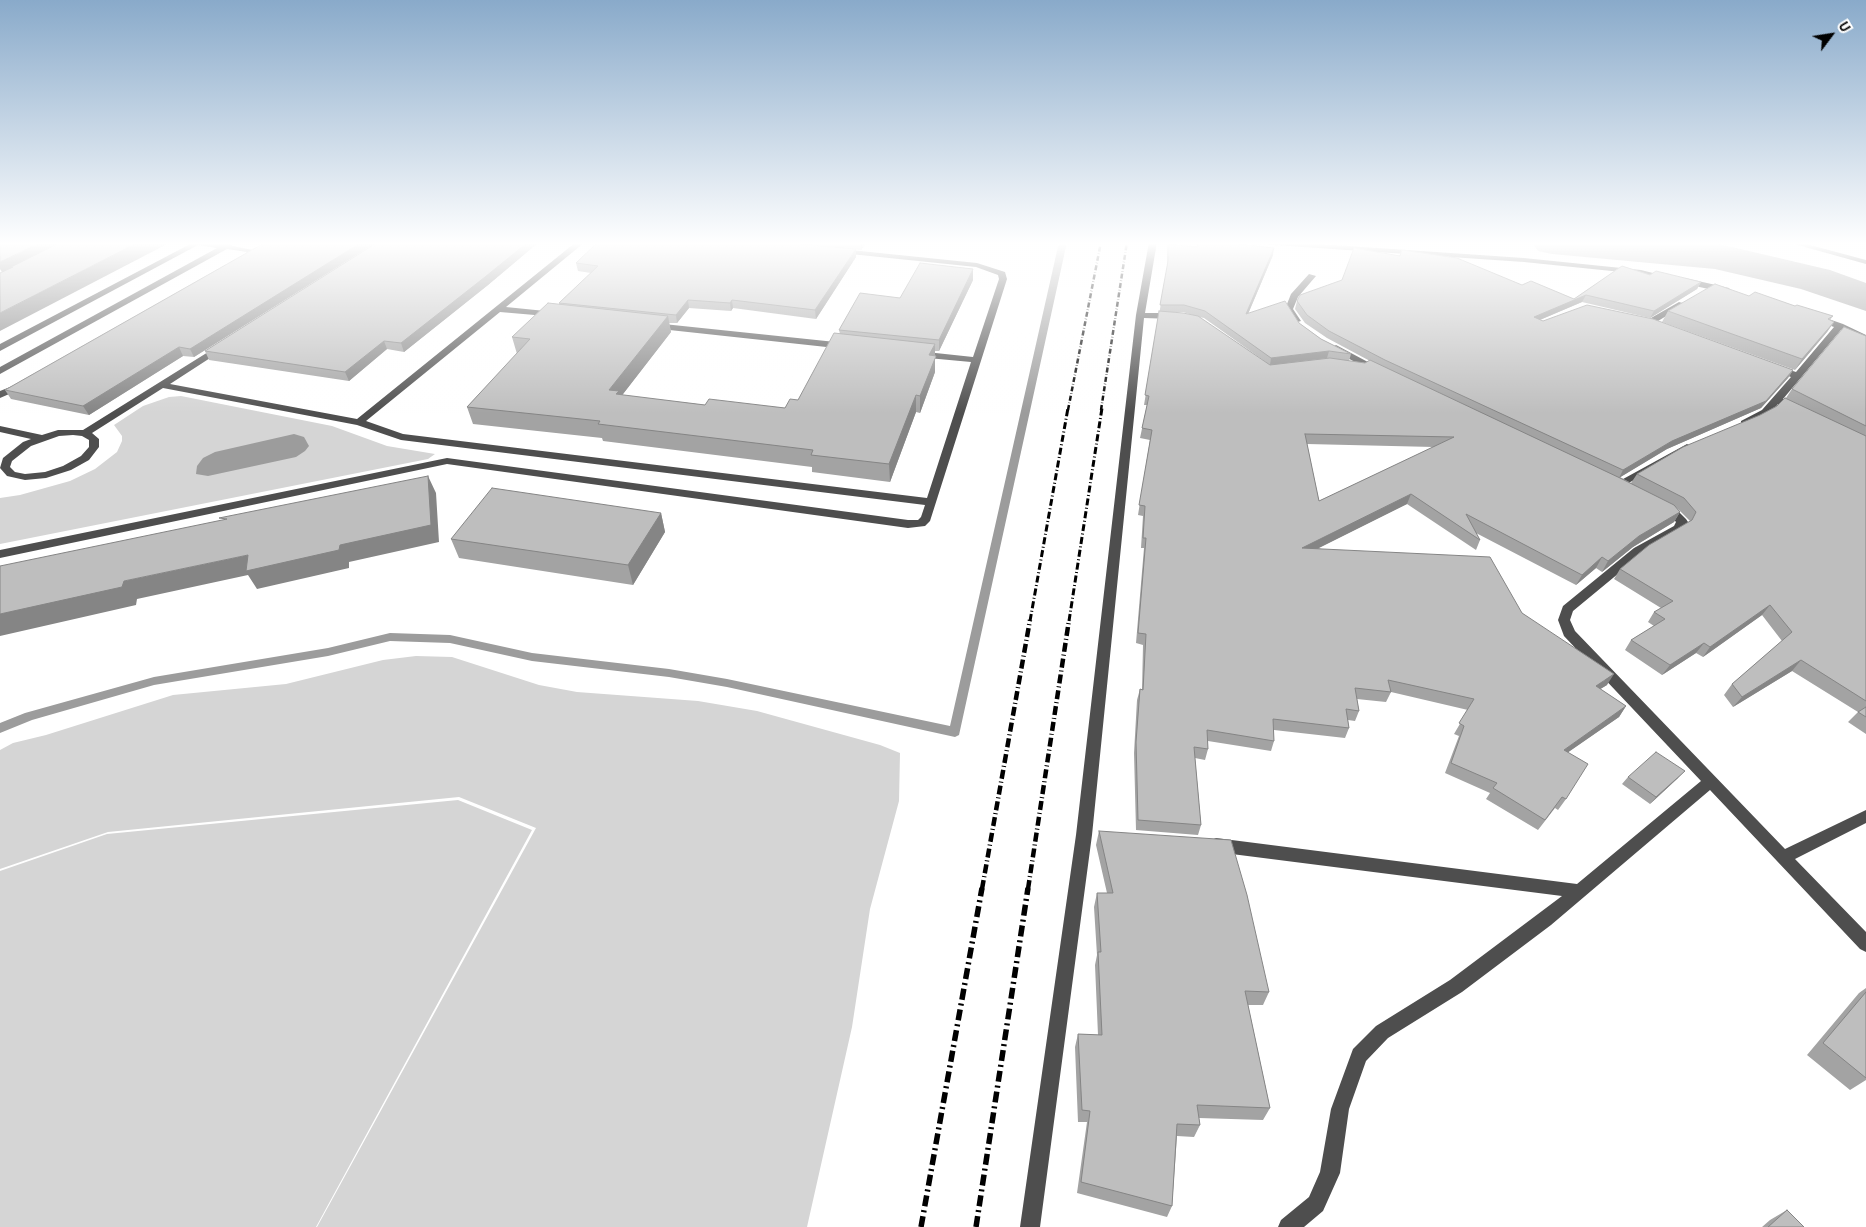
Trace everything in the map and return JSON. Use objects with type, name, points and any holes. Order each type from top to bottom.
[{"type":"street","points":[[0,348],[91,299]]},
{"type":"street","points":[[0,371],[131,299]]},
{"type":"street","points":[[359,422],[511,299]]},
{"type":"street","points":[[0,554],[447,461],[916,524],[926,518],[996,299]]},
{"type":"street","points":[[1030,1227],[1084,835],[1143,299]]},
{"type":"street","points":[[1293,299],[1289,309],[1301,326],[1308,331]]},
{"type":"street","points":[[1676,332],[1648,322],[1689,299]]},
{"type":"street","points":[[499,309],[567,316]]},
{"type":"street","points":[[1805,314],[1840,326],[1866,339]]},
{"type":"street","points":[[1140,315],[1183,317]]},
{"type":"street","points":[[645,325],[860,348]]},
{"type":"street","points":[[1731,429],[1766,412],[1795,375],[1840,326]]},
{"type":"street","points":[[85,433],[94,439],[94,447],[85,458],[68,468],[46,475],[25,477],[11,474],[5,468],[4,459],[21,448],[42,438],[65,433],[85,433],[228,342]]},
{"type":"street","points":[[1323,342],[1383,373],[1347,364]]},
{"type":"street","points":[[909,353],[977,360]]},
{"type":"street","points":[[1768,365],[1795,375]]},
{"type":"street","points":[[0,395],[27,382]]},
{"type":"street","points":[[162,385],[359,422],[401,437],[931,502]]},
{"type":"street","points":[[1777,400],[1808,416]]},
{"type":"street","points":[[0,429],[42,438]]},
{"type":"street","points":[[1634,492],[1614,482],[1698,442]]},
{"type":"street","points":[[447,461],[466,444]]},
{"type":"street","points":[[0,481],[11,474]]},
{"type":"street","points":[[1658,504],[1673,512],[1682,522],[1679,528],[1638,551],[1567,610],[1564,620],[1569,633],[1866,944]]},
{"type":"street","points":[[1288,1227],[1316,1204],[1330,1173],[1340,1109],[1359,1055],[1382,1032],[1463,980],[1545,920],[1711,781]]},
{"type":"street","points":[[1784,857],[1866,816]]},
{"type":"street","points":[[1084,835],[1103,836]]},
{"type":"street","points":[[1197,844],[1362,862],[1579,891]]},
{"type":"shaded area","points":[[181,396],[332,426],[387,446],[435,454],[428,459],[0,544],[0,498],[20,495],[70,481],[95,469],[117,452],[122,441],[122,436],[114,425],[143,406],[169,397]]},
{"type":"shaded area","points":[[294,434],[304,437],[309,446],[296,457],[208,476],[196,474],[197,466],[203,458],[215,452]]},
{"type":"shaded area","points":[[416,656],[452,657],[539,685],[577,692],[698,701],[757,711],[880,745],[900,753],[899,801],[870,909],[852,1027],[807,1227],[317,1227],[536,828],[459,797],[108,832],[0,869],[0,750],[13,743],[46,735],[173,695],[286,684],[383,660]]},
{"type":"shaded area","points":[[458,800],[532,830],[316,1227],[0,1227],[0,871],[107,834]]},
{"type":"building","points":[[0,299],[27,299],[0,313]]},
{"type":"building","points":[[165,299],[270,299],[190,349],[179,347],[83,406],[5,390]]},
{"type":"building","points":[[287,299],[457,299],[401,343],[384,341],[345,372],[205,351]]},
{"type":"building","points":[[563,299],[822,299],[815,310],[732,300],[730,303],[688,300],[676,315],[559,303]]},
{"type":"building","points":[[856,299],[959,299],[939,340],[839,330]]},
{"type":"building","points":[[1161,299],[1252,299],[1246,314],[1285,301],[1299,323],[1321,339],[1351,354],[1329,351],[1271,358],[1205,311],[1184,305],[1160,305]]},
{"type":"building","points":[[1298,299],[1576,299],[1534,317],[1543,321],[1587,305],[1653,319],[1793,370],[1766,401],[1672,441],[1623,470],[1385,360],[1329,331],[1307,315],[1297,301]]},
{"type":"building","points":[[1604,299],[1673,299],[1654,311]]},
{"type":"building","points":[[1688,299],[1776,299],[1833,316],[1828,319],[1834,322],[1802,359],[1668,311]]},
{"type":"building","points":[[548,303],[668,316],[609,390],[619,391],[616,394],[705,405],[709,399],[785,408],[790,399],[798,400],[834,333],[935,344],[929,355],[936,356],[920,396],[916,395],[889,464],[811,455],[813,450],[598,424],[600,421],[467,407],[530,339],[512,337]]},
{"type":"building","points":[[1159,311],[1198,316],[1270,365],[1330,358],[1365,363],[1370,360],[1674,505],[1680,512],[1639,536],[1608,561],[1602,557],[1582,575],[1466,514],[1480,540],[1411,494],[1302,548],[1490,557],[1522,613],[1614,674],[1596,686],[1626,706],[1564,750],[1588,764],[1566,799],[1562,797],[1545,820],[1493,788],[1497,783],[1451,763],[1464,726],[1459,723],[1474,699],[1388,680],[1391,692],[1355,688],[1359,711],[1346,709],[1349,728],[1273,719],[1274,741],[1207,730],[1208,749],[1194,747],[1201,825],[1138,820],[1136,742],[1140,689],[1143,690],[1146,634],[1138,633],[1146,538],[1143,538],[1145,506],[1139,505],[1152,430],[1142,428],[1149,396],[1145,395]],"holes":[[[1305,434],[1454,437],[1319,501]]]},
{"type":"building","points":[[1844,327],[1866,336],[1866,426],[1792,389]]},
{"type":"building","points":[[1785,398],[1866,436],[1866,701],[1801,660],[1742,697],[1732,684],[1792,632],[1770,605],[1710,647],[1704,643],[1670,665],[1631,640],[1665,619],[1654,612],[1673,601],[1620,569],[1649,545],[1692,520],[1696,512],[1684,498],[1637,474],[1683,447],[1760,415],[1777,406]]},
{"type":"building","points":[[428,476],[431,525],[340,545],[339,550],[246,571],[248,555],[124,581],[122,587],[0,614],[0,566],[227,519],[219,518]]},
{"type":"building","points":[[492,488],[661,513],[628,565],[451,539]]},
{"type":"building","points":[[1866,707],[1866,717],[1858,712]]},
{"type":"building","points":[[1656,752],[1685,771],[1656,797],[1628,777]]},
{"type":"building","points":[[1099,831],[1231,840],[1247,895],[1269,992],[1245,991],[1270,1108],[1197,1105],[1200,1125],[1177,1124],[1172,1206],[1081,1182],[1090,1111],[1082,1110],[1078,1034],[1102,1035],[1098,952],[1101,952],[1097,893],[1113,893]]},
{"type":"building","points":[[1866,992],[1866,1078],[1823,1043]]},
{"type":"building","points":[[1787,1210],[1804,1227],[1768,1227]]},
{"type":"waterway","points":[[0,728],[29,716],[154,681],[328,652],[390,637],[450,639],[532,657],[669,673],[727,683],[955,732],[1050,299]]},
{"type":"railway","points":[[1068,410],[1090,299]]},
{"type":"railway","points":[[1101,410],[1118,299]]},
{"type":"railway","points":[[1030,621],[1068,408]]},
{"type":"railway","points":[[1069,621],[1102,408]]},
{"type":"railway","points":[[982,889],[1030,620]]},
{"type":"railway","points":[[1028,889],[1069,620]]},
{"type":"railway","points":[[921,1227],[982,888]]},
{"type":"railway","points":[[976,1227],[1028,888]]}]
